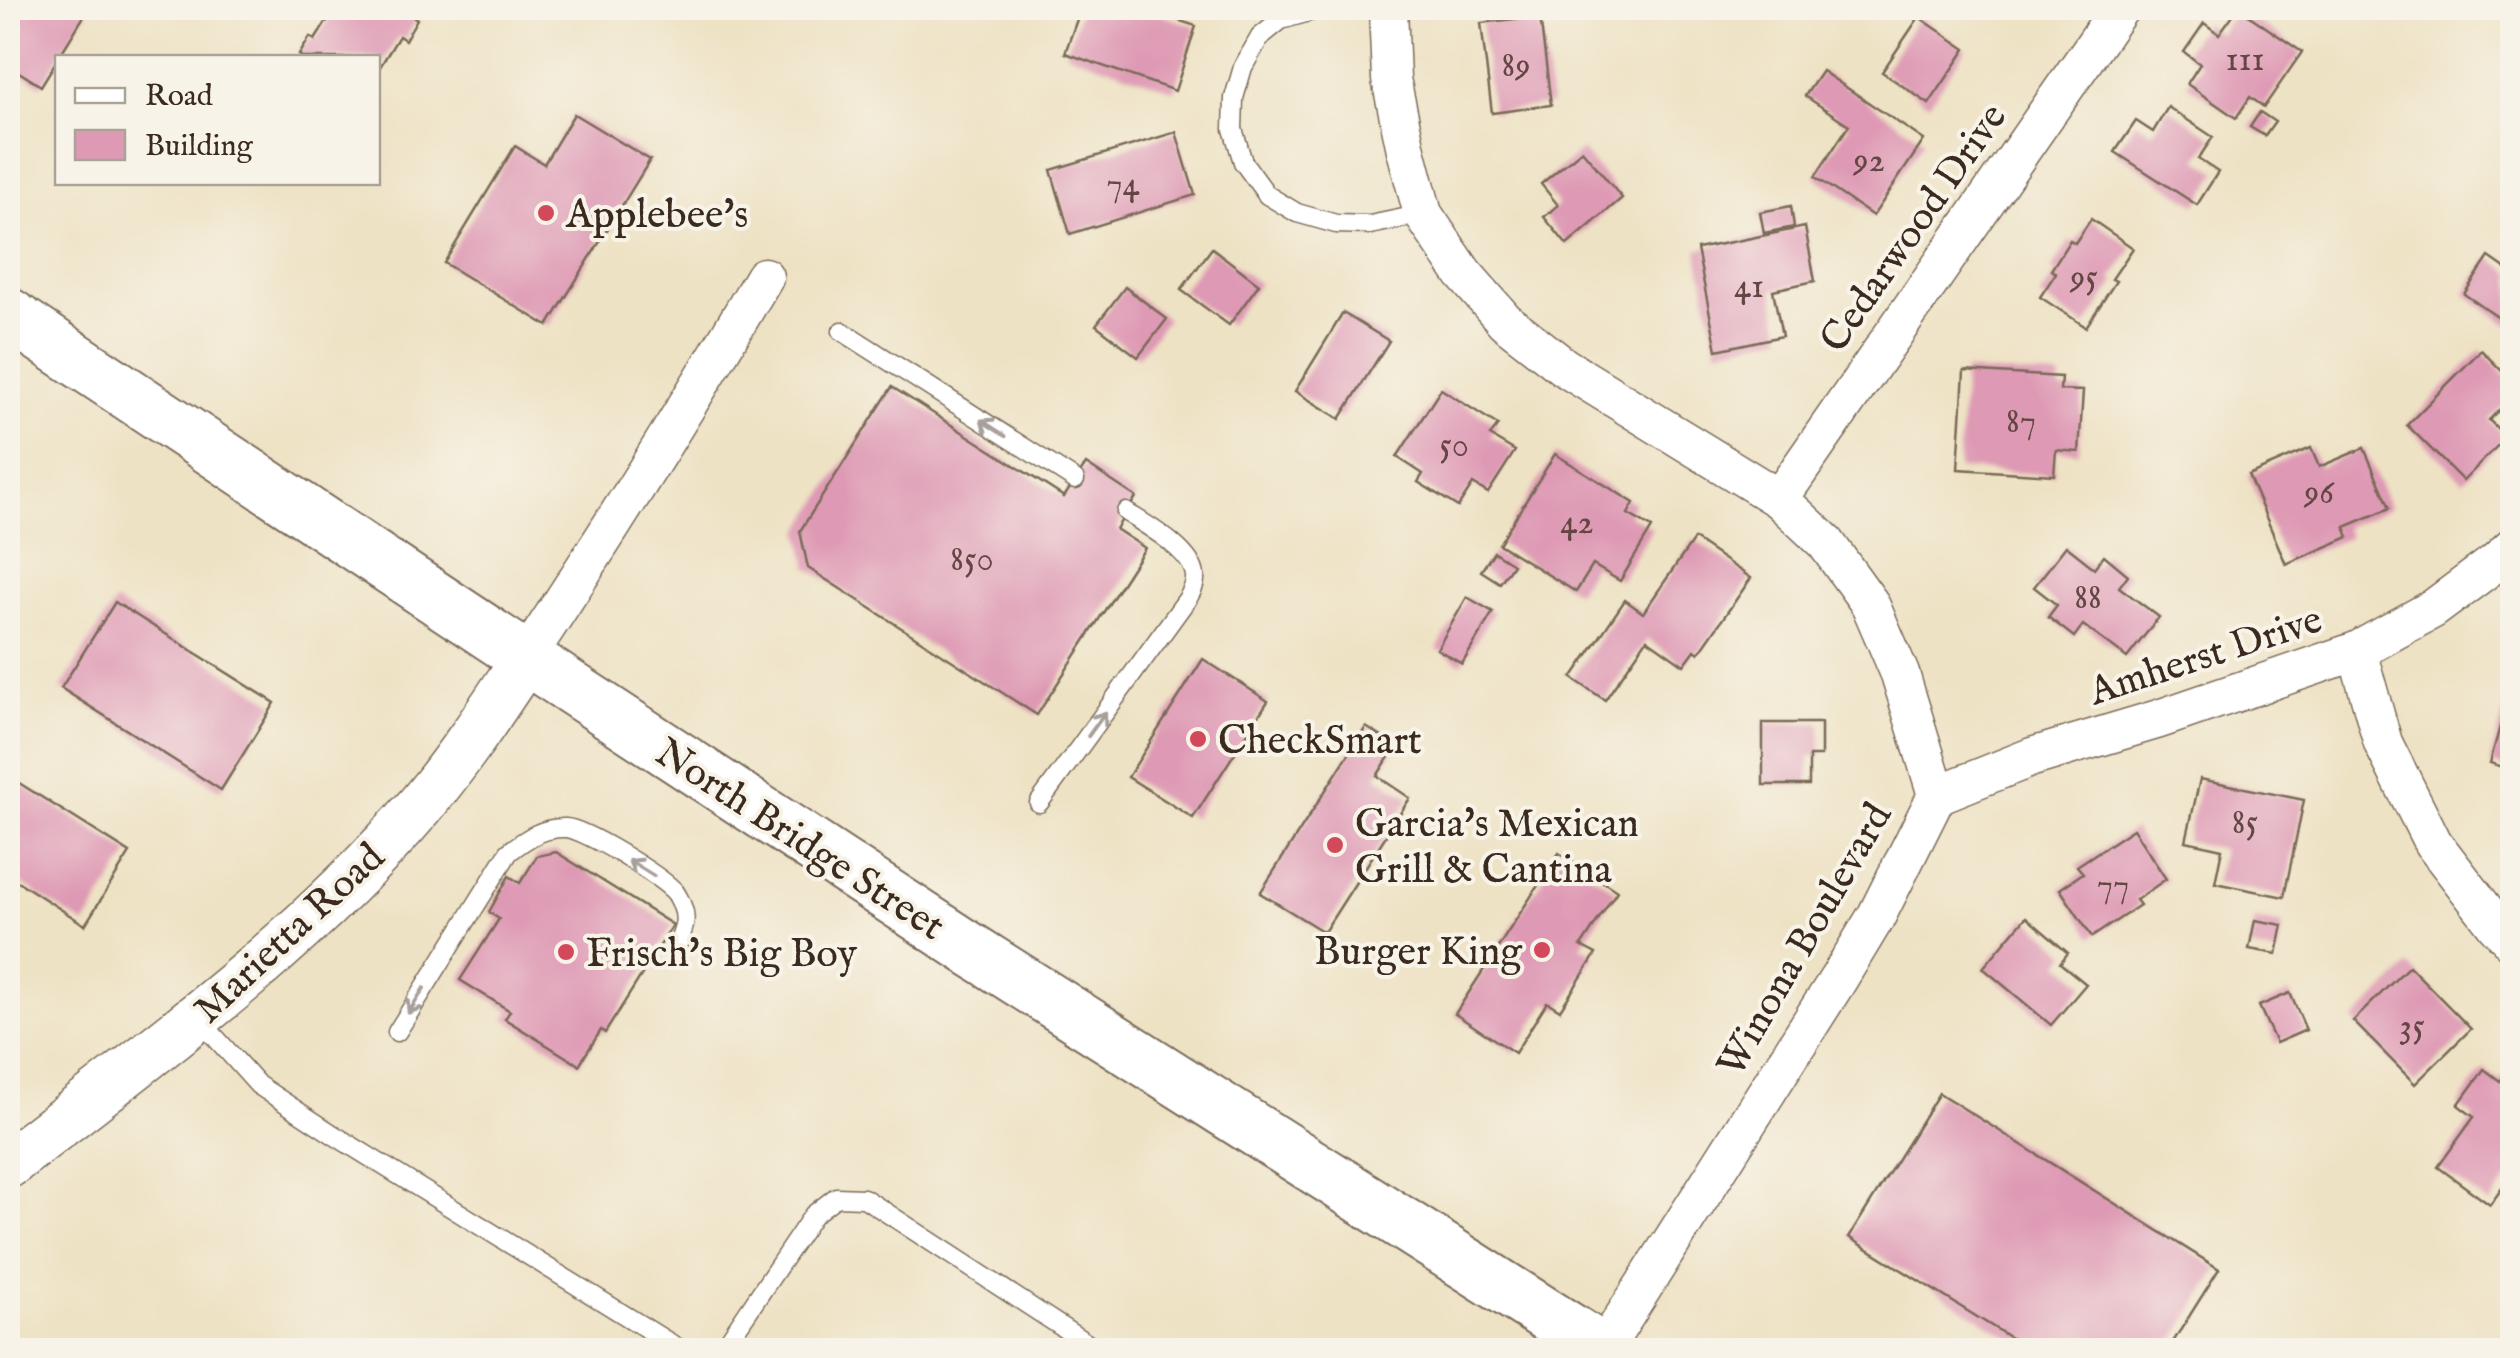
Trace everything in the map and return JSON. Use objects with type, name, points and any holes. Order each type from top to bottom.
[{"type":"main road","name":"North Bridge Street","points":[[8,314],[951,936],[1602,1350]]},
{"type":"street","name":"Winona Boulevard","points":[[1388,8],[1391,79],[1423,214],[1463,273],[1505,321],[1564,366],[1778,499],[1826,543],[1870,604],[1900,674],[1938,796],[1877,915],[1602,1350]]},
{"type":"street","name":"Cedarwood Drive","points":[[1778,499],[2120,8]]},
{"type":"street","points":[[526,658],[628,502],[764,278]]},
{"type":"street","points":[[2357,651],[2433,609],[2512,547]]},
{"type":"street","name":"Amherst Drive","points":[[1938,796],[2032,757],[2159,720],[2357,651],[2383,743],[2433,843],[2512,942]]},
{"type":"street","name":"Marietta Road","points":[[8,1164],[197,1017],[300,929],[419,808],[468,746],[526,658]]},
{"type":"lane","points":[[1323,8],[1281,20],[1260,37],[1243,67],[1234,98],[1233,129],[1243,162],[1266,194],[1297,213],[1336,224],[1370,225],[1423,214]]},
{"type":"lane","points":[[842,331],[1075,480]]},
{"type":"lane","points":[[1039,802],[1196,582],[1195,570],[1186,556],[1126,512]]},
{"type":"lane","points":[[397,1032],[509,852],[548,829],[571,828],[592,837],[661,880],[684,909],[686,924],[678,944]]},
{"type":"lane","points":[[197,1017],[258,1084],[681,1350]]},
{"type":"lane","points":[[722,1350],[813,1215],[836,1198],[864,1198],[1098,1350]]},
{"type":"building","points":[[8,8],[89,8],[60,55],[55,55],[55,63],[41,86],[8,65]]},
{"type":"building","points":[[335,8],[412,8],[408,13],[417,19],[405,40],[399,36],[380,67],[380,55],[299,55],[310,37],[315,40]]},
{"type":"building","points":[[1081,8],[1140,8],[1196,26],[1175,91],[1065,53]]},
{"type":"building","points":[[2238,8],[2302,52],[2264,107],[2250,97],[2236,118],[2187,84],[2200,64],[2184,52],[2204,23],[2219,34]]},
{"type":"building","points":[[1540,16],[1551,105],[1492,113],[1481,23]]},
{"type":"building","points":[[1919,17],[1966,49],[1929,104],[1882,72]]},
{"type":"building","points":[[1822,71],[1924,140],[1873,216],[1815,177],[1849,125],[1805,96]]},
{"type":"building","points":[[2168,107],[2213,137],[2198,159],[2218,172],[2197,205],[2115,152],[2136,121],[2153,132]]},
{"type":"building","points":[[2260,112],[2275,122],[2265,136],[2250,127]]},
{"type":"building","name":"Applebee's","points":[[574,114],[650,160],[548,326],[444,263],[515,146],[544,164]]},
{"type":"building","points":[[1176,132],[1195,195],[1070,234],[1051,170]]},
{"type":"building","points":[[1582,150],[1622,198],[1567,245],[1544,217],[1558,205],[1541,184]]},
{"type":"building","points":[[1791,206],[1794,227],[1764,233],[1760,212]]},
{"type":"building","points":[[2091,219],[2133,248],[2086,327],[2040,297],[2070,240],[2075,243]]},
{"type":"building","points":[[1805,227],[1815,281],[1773,290],[1782,336],[1717,350],[1697,249]]},
{"type":"building","points":[[1212,248],[1259,284],[1229,325],[1181,290]]},
{"type":"building","points":[[2489,257],[2512,273],[2512,327],[2464,294]]},
{"type":"building","points":[[1125,287],[1167,319],[1138,357],[1096,325]]},
{"type":"building","points":[[1343,313],[1389,341],[1340,419],[1295,391]]},
{"type":"building","points":[[2481,350],[2512,381],[2512,397],[2489,420],[2506,437],[2463,481],[2407,425]]},
{"type":"building","points":[[1964,371],[2061,377],[2060,390],[2083,391],[2079,452],[2056,450],[2054,475],[1958,469]]},
{"type":"building","points":[[892,387],[1064,497],[1086,464],[1136,497],[1116,529],[1145,548],[1037,715],[808,568],[800,531]]},
{"type":"building","points":[[1441,389],[1498,425],[1490,436],[1515,451],[1488,493],[1473,484],[1458,507],[1418,482],[1423,474],[1397,457]]},
{"type":"building","points":[[2311,448],[2319,467],[2364,448],[2390,508],[2345,527],[2349,537],[2286,564],[2248,475]]},
{"type":"building","points":[[1555,454],[1634,503],[1628,514],[1652,528],[1620,581],[1593,565],[1576,592],[1499,544]]},
{"type":"building","points":[[1694,539],[1751,578],[1699,653],[1695,650],[1684,665],[1647,639],[1605,700],[1572,678],[1625,600],[1643,613]]},
{"type":"building","points":[[2066,546],[2094,568],[2104,555],[2128,575],[2119,587],[2159,617],[2127,658],[2083,625],[2074,637],[2048,617],[2057,605],[2034,587]]},
{"type":"building","points":[[1494,552],[1513,564],[1500,583],[1481,571]]},
{"type":"building","points":[[1467,597],[1493,612],[1462,664],[1437,649]]},
{"type":"building","points":[[115,602],[275,703],[221,790],[61,688]]},
{"type":"building","name":"CheckSmart","points":[[1203,659],[1268,701],[1193,818],[1128,777]]},
{"type":"building","points":[[2512,687],[2512,770],[2490,763]]},
{"type":"building","points":[[1763,723],[1821,723],[1821,756],[1809,756],[1809,785],[1763,785]]},
{"type":"building","name":"Garcia's Mexican Grill & Cantina","points":[[1366,727],[1396,746],[1377,776],[1410,798],[1324,932],[1260,893]]},
{"type":"building","points":[[8,776],[130,853],[85,925],[8,875]]},
{"type":"building","points":[[2200,779],[2304,800],[2284,897],[2215,883],[2222,849],[2186,841]]},
{"type":"building","points":[[2133,829],[2166,879],[2136,900],[2140,905],[2092,937],[2060,889],[2083,873],[2077,866]]},
{"type":"building","name":"Frisch's Big Boy","points":[[556,852],[673,925],[605,1033],[601,1030],[579,1065],[505,1019],[510,1011],[460,980],[499,919],[489,912],[509,876],[520,883],[537,856]]},
{"type":"building","name":"Burger King","points":[[1559,853],[1617,891],[1581,946],[1596,954],[1560,1010],[1547,1002],[1515,1053],[1455,1014]]},
{"type":"building","points":[[2026,917],[2068,953],[2060,963],[2086,984],[2051,1025],[1983,968]]},
{"type":"building","points":[[2255,920],[2283,925],[2277,954],[2249,949]]},
{"type":"building","points":[[2409,966],[2471,1029],[2415,1084],[2353,1021]]},
{"type":"building","points":[[2290,993],[2306,1030],[2276,1043],[2259,1006]]},
{"type":"building","points":[[2484,1069],[2500,1081],[2508,1071],[2512,1074],[2512,1174],[2490,1205],[2438,1167],[2474,1117],[2458,1105]]},
{"type":"building","points":[[1939,1093],[2219,1269],[2168,1350],[2030,1350],[1849,1237]]},
{"type":"place","name":"Applebee's","points":[[546,213]]},
{"type":"place","name":"CheckSmart","points":[[1198,739]]},
{"type":"place","name":"Garcia's Mexican Grill & Cantina","points":[[1335,845]]},
{"type":"place","name":"Burger King","points":[[1542,950]]},
{"type":"place","name":"Frisch's Big Boy","points":[[566,952]]}]
